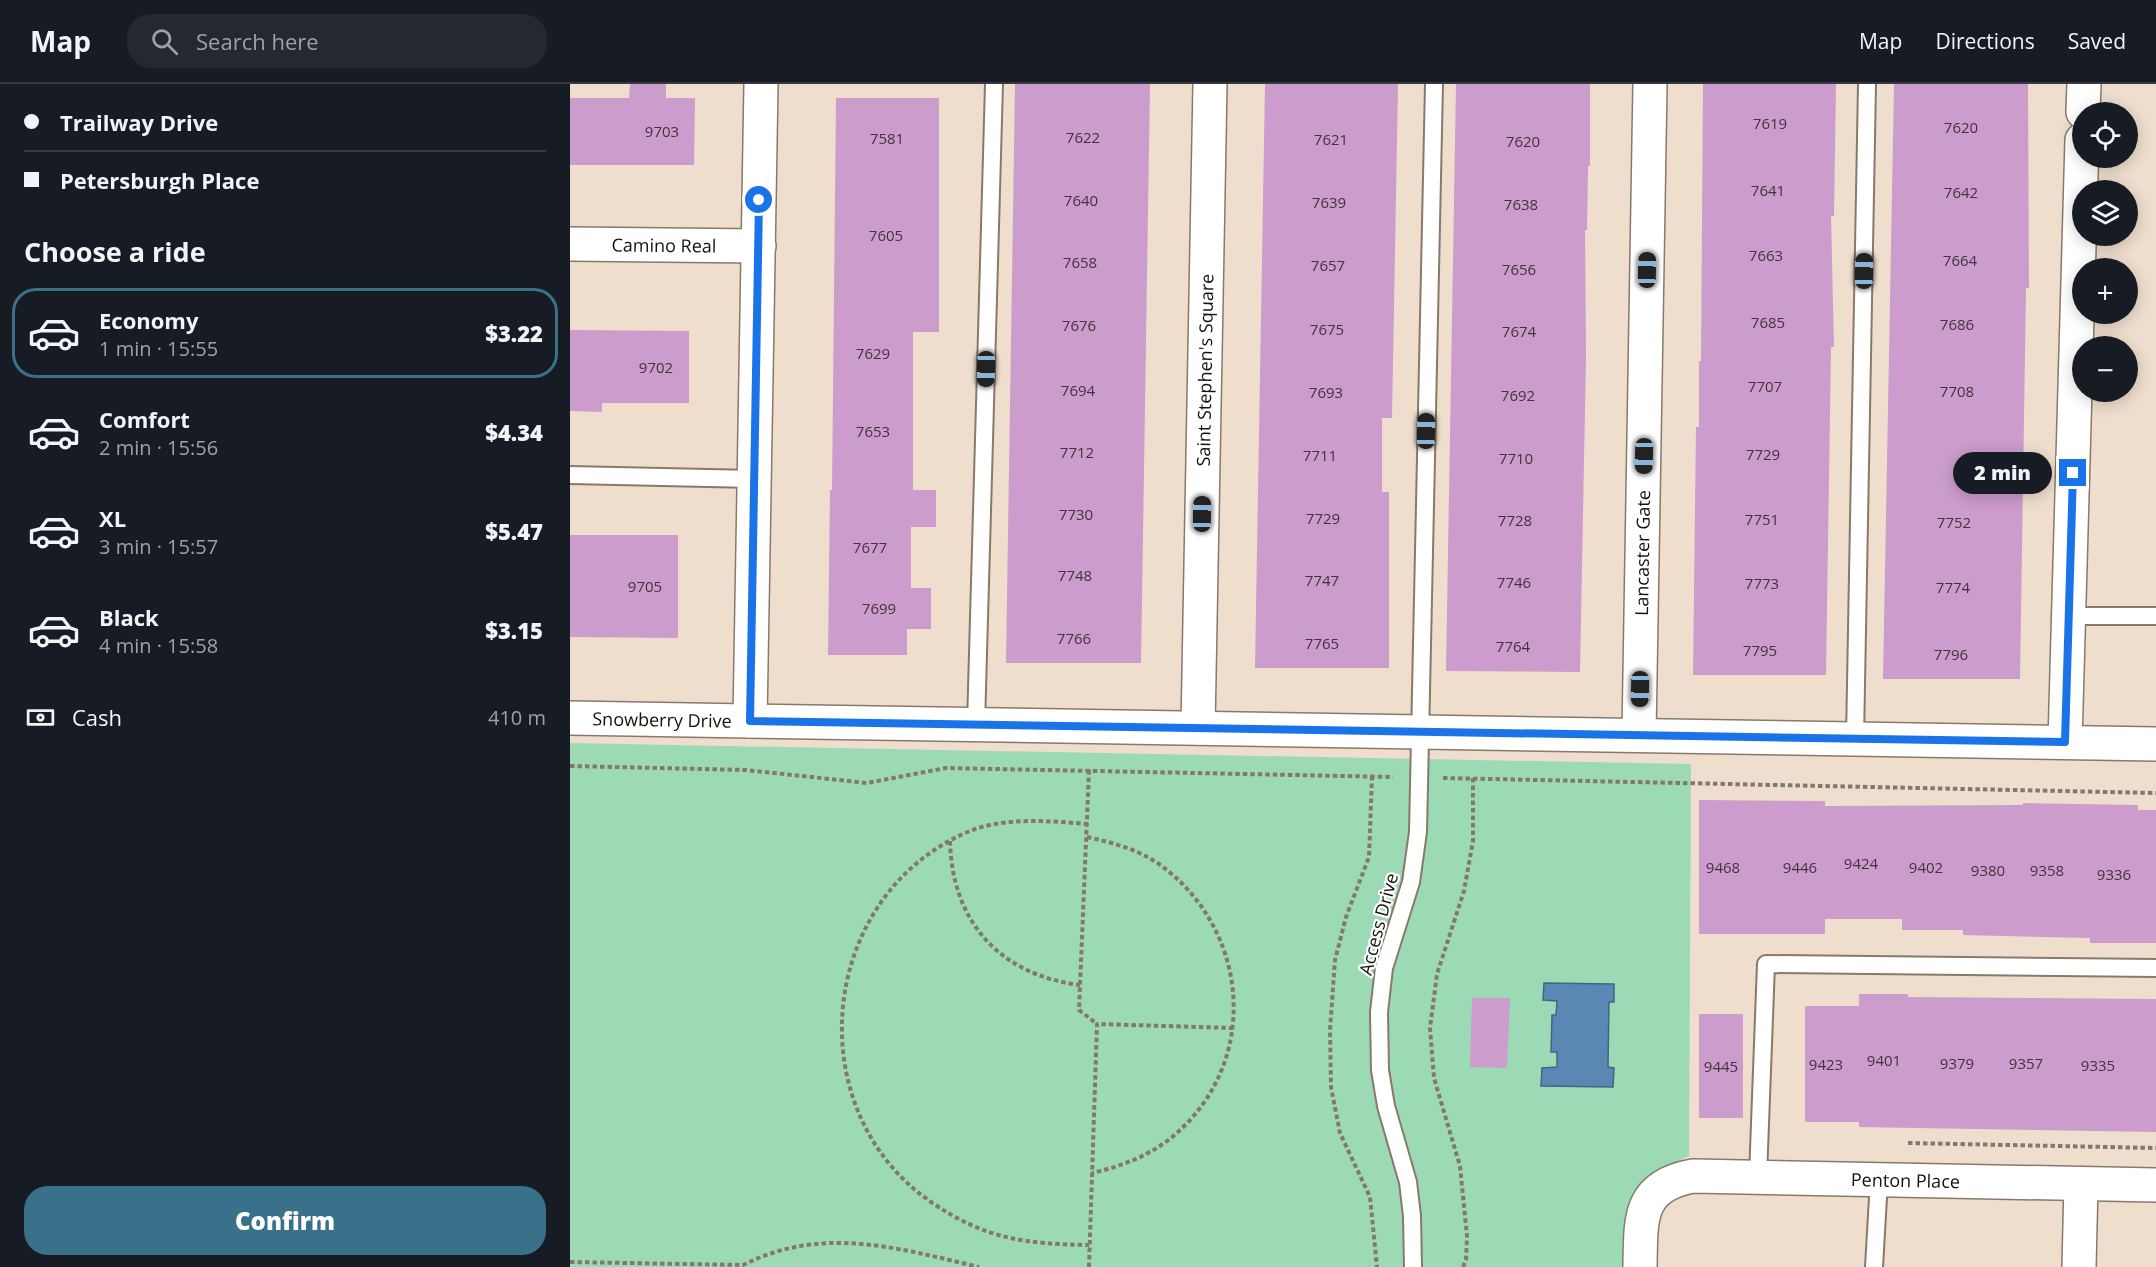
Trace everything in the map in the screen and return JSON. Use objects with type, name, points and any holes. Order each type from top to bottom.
[{"type":"street","points":[[750,721],[761,84]]},
{"type":"street","name":"Saint Stephen's Square","points":[[1198,729],[1210,84]]},
{"type":"street","name":"Lancaster Gate","points":[[1639,735],[1650,84]]},
{"type":"street","points":[[2083,102],[2084,84]]},
{"type":"street","points":[[2065,742],[2081,168]]},
{"type":"street","name":"Camino Real","points":[[570,244],[759,246]]},
{"type":"street","name":"Snowberry Drive","points":[[570,718],[2156,744]]},
{"type":"street","name":"Penton Place","points":[[1640,1267],[1642,1212],[1658,1190],[1674,1181],[1693,1176],[2156,1185]]},
{"type":"street","points":[[2079,1267],[2080,1184]]},
{"type":"lane","points":[[976,724],[994,84]]},
{"type":"lane","name":"Access Drive","points":[[1413,1267],[1412,1216],[1408,1182],[1382,1086],[1379,1033],[1384,968],[1414,866],[1419,777],[1434,84]]},
{"type":"lane","points":[[1855,739],[1867,84]]},
{"type":"lane","points":[[570,475],[754,478]]},
{"type":"lane","points":[[2069,616],[2156,616]]},
{"type":"lane","points":[[1758,1177],[1766,964],[2156,968]]},
{"type":"lane","points":[[1874,1267],[1879,1180]]},
{"type":"path","points":[[570,766],[746,770],[867,783],[946,768],[2156,793]]},
{"type":"path","points":[[1089,770],[1079,1010],[1098,1024],[1233,1028]]},
{"type":"path","points":[[1463,1267],[1466,1260],[1467,1236],[1460,1166],[1434,1078],[1430,1028],[1437,974],[1464,891],[1473,841],[1473,778]]},
{"type":"path","points":[[1088,824],[1028,820],[963,833],[907,871],[864,926],[852,957],[844,992],[841,1025],[852,1092],[864,1123],[882,1152],[904,1178],[929,1201],[958,1219],[1015,1241],[1089,1245]]},
{"type":"path","points":[[1088,837],[1138,852],[1175,877],[1200,902],[1225,949],[1234,1001],[1233,1028],[1218,1079],[1187,1124],[1166,1142],[1143,1156],[1118,1167],[1092,1173]]},
{"type":"path","points":[[950,841],[951,865],[956,888],[964,910],[977,931],[1006,958],[1034,974],[1056,982],[1080,985]]},
{"type":"path","points":[[1089,1267],[1098,1024]]},
{"type":"path","points":[[570,1262],[743,1265],[768,1252],[828,1241],[887,1247],[979,1267]]},
{"type":"green space","points":[[570,743],[1691,764],[1689,1156],[1653,1176],[1634,1198],[1629,1211],[1624,1267],[570,1267]]},
{"type":"water","points":[[1544,983],[1614,984],[1614,1002],[1609,1002],[1608,1067],[1614,1068],[1613,1087],[1541,1086],[1542,1068],[1557,1067],[1557,1052],[1551,1052],[1552,1015],[1556,1015],[1557,1001],[1543,1000]]},
{"type":"building","points":[[630,84],[666,84],[666,98],[695,98],[694,165],[570,165],[570,98],[629,98]]},
{"type":"building","points":[[1015,84],[1150,84],[1141,663],[1006,663]]},
{"type":"building","points":[[1265,84],[1398,84],[1392,418],[1382,418],[1382,492],[1389,492],[1389,668],[1255,668]]},
{"type":"building","points":[[1456,84],[1590,84],[1590,166],[1588,166],[1587,230],[1585,230],[1586,356],[1580,672],[1446,671]]},
{"type":"building","points":[[1703,84],[1836,84],[1834,216],[1831,216],[1834,347],[1831,347],[1826,675],[1693,675],[1696,427],[1699,427],[1699,361],[1701,361]]},
{"type":"building","points":[[1894,84],[2028,84],[2029,288],[2026,288],[2020,679],[1883,679]]},
{"type":"building","points":[[836,98],[939,98],[939,332],[913,332],[913,490],[936,490],[936,527],[911,527],[911,588],[931,588],[931,629],[907,629],[907,655],[828,655]]},
{"type":"building","points":[[570,330],[689,331],[689,403],[602,403],[602,412],[570,411]]},
{"type":"building","points":[[570,535],[678,535],[678,638],[570,637]]},
{"type":"building","points":[[1699,800],[1825,801],[1825,806],[2023,805],[2023,803],[2138,805],[2138,810],[2156,810],[2156,943],[2090,943],[2090,938],[1963,935],[1963,930],[1902,930],[1902,919],[1825,919],[1825,934],[1699,934]]},
{"type":"building","points":[[1859,994],[1908,994],[1908,997],[2156,999],[2156,1132],[1859,1127],[1859,1122],[1805,1122],[1805,1006],[1859,1006]]},
{"type":"building","points":[[1472,998],[1510,998],[1507,1068],[1470,1067]]},
{"type":"building","points":[[1699,1014],[1743,1014],[1743,1118],[1699,1118]]},
{"type":"route","points":[[759,200],[750,721],[2065,742],[2073,473]]}]
